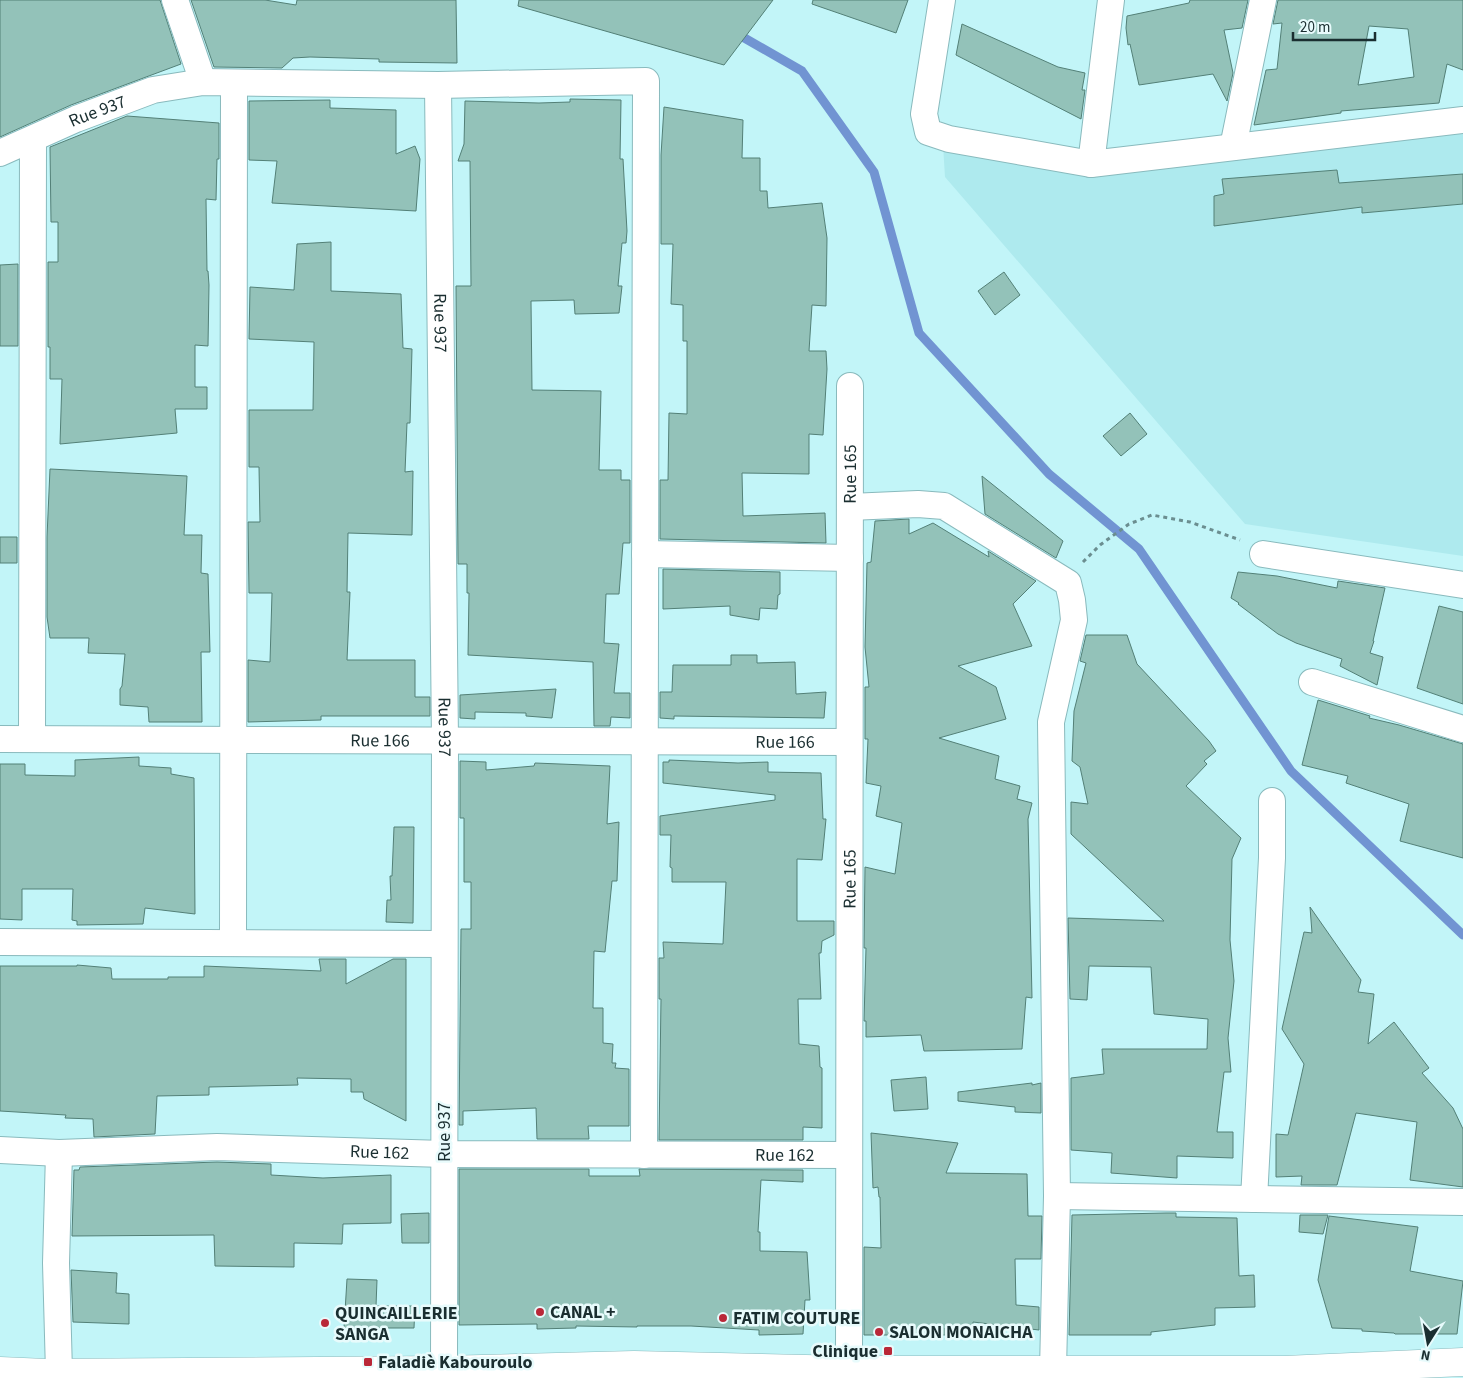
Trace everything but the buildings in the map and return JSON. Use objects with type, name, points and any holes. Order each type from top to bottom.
[{"type":"main road","points":[[0,1371],[60,1375],[444,1370],[1285,1370],[1463,1362]]},
{"type":"main road","points":[[1452,1378],[1463,1377]]},
{"type":"street","points":[[176,0],[203,82]]},
{"type":"street","points":[[942,0],[924,114],[928,132],[949,139],[1091,164],[1463,120]]},
{"type":"street","points":[[1091,164],[1112,0]]},
{"type":"street","points":[[1233,147],[1263,0]]},
{"type":"street","name":"Rue 937","points":[[0,153],[152,90],[203,82],[438,85],[646,81],[645,554]]},
{"type":"street","points":[[233,943],[234,83]]},
{"type":"street","name":"Rue 937","points":[[438,85],[445,741],[444,1370]]},
{"type":"street","points":[[32,739],[33,139]]},
{"type":"street","name":"Rue 165","points":[[849,1370],[850,386]]},
{"type":"street","points":[[850,507],[918,504],[944,506],[1068,583],[1072,600],[1074,620],[1051,722],[1057,1196],[1053,1370]]},
{"type":"street","points":[[644,1155],[645,554],[850,558]]},
{"type":"street","points":[[1263,554],[1463,585]]},
{"type":"street","points":[[1312,682],[1463,729]]},
{"type":"street","name":"Rue 166","points":[[0,739],[850,742]]},
{"type":"street","points":[[1254,1199],[1272,858],[1272,801]]},
{"type":"street","points":[[0,942],[444,944]]},
{"type":"street","name":"Rue 162","points":[[0,1150],[59,1153],[217,1147],[444,1154],[849,1155]]},
{"type":"street","points":[[59,1153],[56,1263],[60,1375]]},
{"type":"street","points":[[1057,1196],[1463,1202]]},
{"type":"path","points":[[1100,545],[1129,524],[1152,515],[1190,522],[1235,538],[1263,554]]},
{"type":"shaded area","points":[[1463,129],[1463,556],[1245,524],[945,177],[943,145],[1102,174]]},
{"type":"waterway","points":[[734,32],[802,71],[874,172],[919,333],[1049,474],[1139,549],[1291,771],[1463,935]]},
{"type":"place","name":"CANAL +","points":[[540,1312]]},
{"type":"place","name":"FATIM COUTURE","points":[[723,1318]]},
{"type":"place","name":"QUINCAILLERIE SANGA","points":[[325,1323]]},
{"type":"place","name":"SALON MONAICHA","points":[[879,1332]]},
{"type":"place","name":"Clinique","points":[[888,1351]]},
{"type":"place","name":"Faladiè Kabouroulo","points":[[368,1362]]}]
